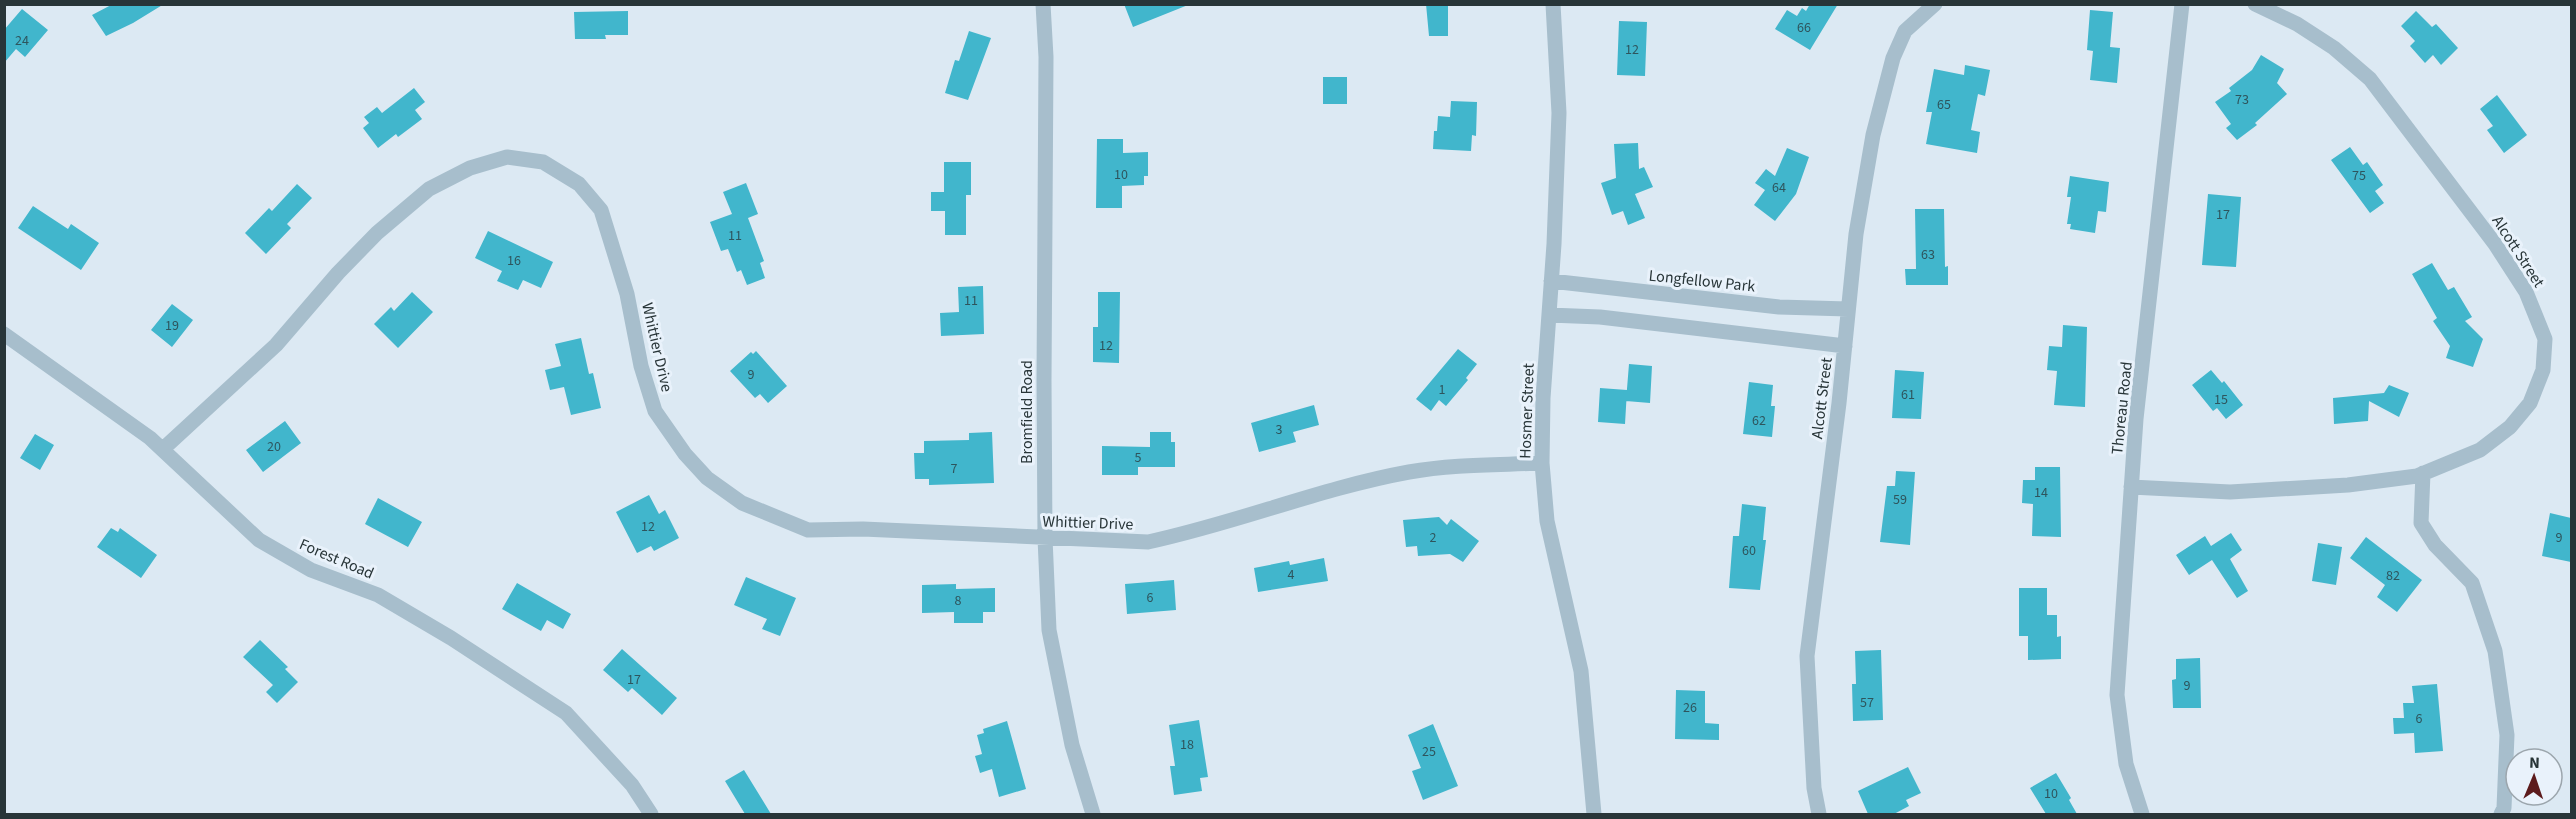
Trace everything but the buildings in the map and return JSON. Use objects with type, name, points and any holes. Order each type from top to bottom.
[{"type":"street","name":"Bromfield Road","points":[[1043,4],[1046,57],[1045,538],[1049,630],[1072,745],[1093,814]]},
{"type":"street","name":"Hosmer Street","points":[[1553,4],[1559,112],[1543,398],[1542,463],[1547,521],[1581,671],[1594,814]]},
{"type":"street","name":"Alcott Street","points":[[1819,814],[1814,788],[1807,656],[1845,346],[1856,234],[1871,146],[1893,57],[1905,31],[1935,4]]},
{"type":"street","name":"Thoreau Road","points":[[2142,814],[2126,764],[2117,695],[2136,419],[2182,4]]},
{"type":"street","name":"Alcott Street","points":[[2131,487],[2229,492],[2348,485],[2423,473],[2480,450],[2510,427],[2530,403],[2543,370],[2545,339],[2526,292],[2495,244],[2370,79],[2334,48],[2297,24],[2255,4]]},
{"type":"street","name":"Whittier Drive","points":[[163,449],[276,345],[338,273],[377,233],[420,196],[429,189],[471,168],[507,157],[543,162],[579,184],[601,210],[627,294],[641,366],[655,411],[685,454],[707,478],[742,503],[808,530],[874,530],[1149,542],[1188,534],[1305,498],[1408,472],[1445,466],[1542,463]]},
{"type":"street","name":"Longfellow Park","points":[[1551,281],[1779,306],[1848,309]]},
{"type":"street","points":[[1549,315],[1600,317],[1845,346]]},
{"type":"street","name":"Forest Road","points":[[4,334],[163,449],[259,540],[311,570],[378,595],[451,638],[566,713],[632,785],[651,814]]},
{"type":"street","points":[[2423,473],[2421,523],[2435,545],[2472,583],[2495,651],[2506,735],[2504,808],[2501,814]]}]
